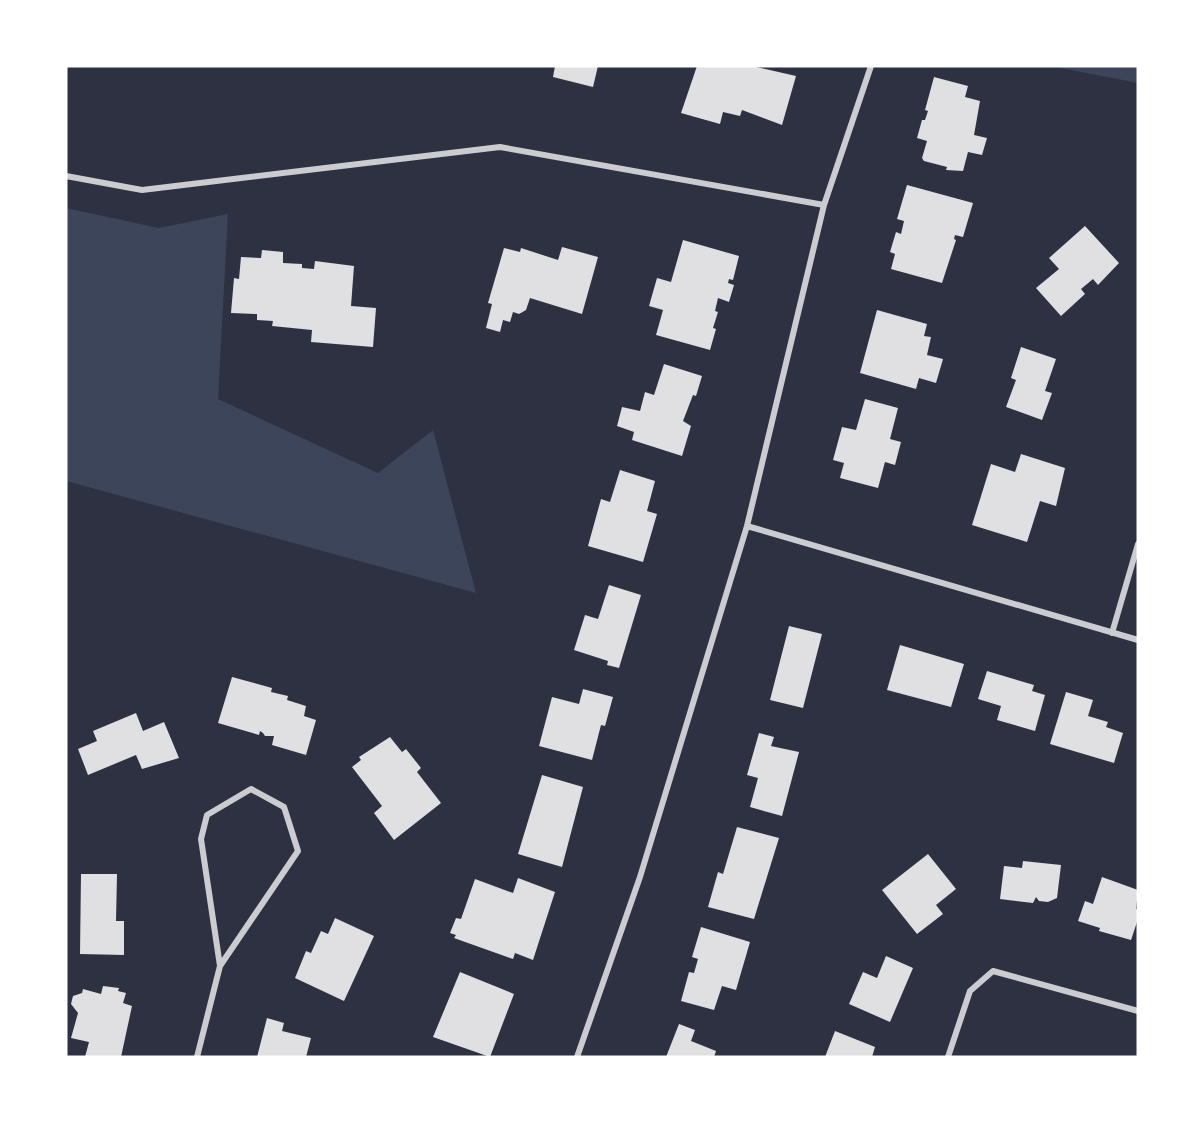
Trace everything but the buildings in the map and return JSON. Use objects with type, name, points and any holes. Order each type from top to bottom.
[{"type":"street","points":[[577,1057],[640,877],[747,526],[824,205],[871,66]]},
{"type":"street","points":[[66,176],[142,190],[500,147],[824,205]]},
{"type":"street","points":[[747,526],[1138,640]]},
{"type":"street","points":[[1112,633],[1138,544]]},
{"type":"street","points":[[197,1057],[220,966],[298,852],[284,807],[251,789],[207,815],[201,839],[220,966]]},
{"type":"street","points":[[948,1057],[970,991],[993,972],[1138,1011]]},
{"type":"shaded area","points":[[1050,66],[1138,66],[1138,83]]},
{"type":"shaded area","points":[[66,208],[159,228],[228,214],[218,399],[378,473],[433,430],[476,593],[66,481]]}]
